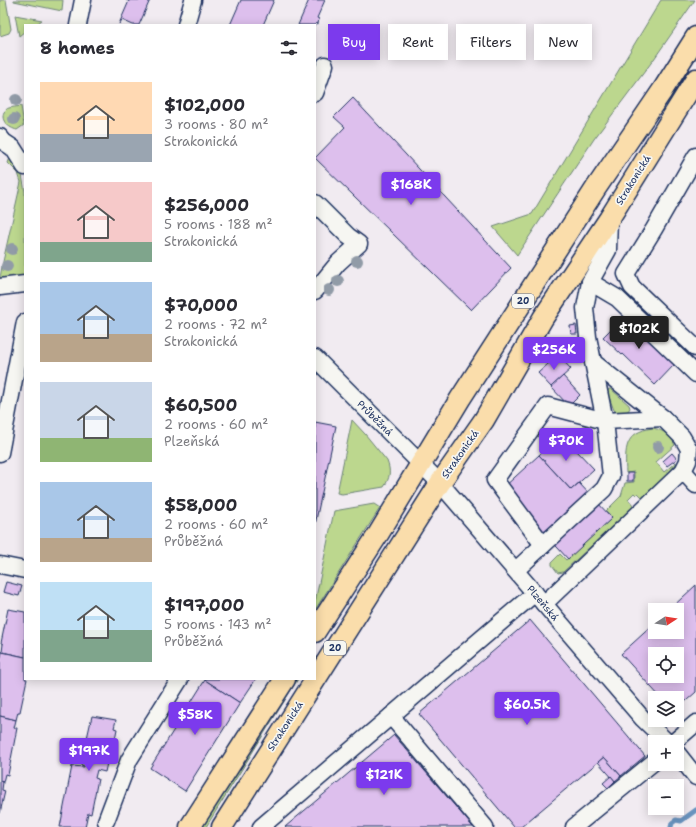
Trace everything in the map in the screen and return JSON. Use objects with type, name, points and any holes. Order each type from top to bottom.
[{"type":"main road","name":"20","points":[[316,630],[379,533],[477,373],[628,139],[662,91],[696,37]]},
{"type":"main road","name":"Strakonická","points":[[316,679],[440,483],[484,420],[543,318],[609,219],[696,79]]},
{"type":"main road","points":[[190,827],[284,680]]},
{"type":"main road","name":"Strakonická","points":[[222,827],[315,680]]},
{"type":"street","points":[[78,24],[84,0]]},
{"type":"street","points":[[186,24],[193,0]]},
{"type":"street","points":[[316,90],[325,65]]},
{"type":"street","points":[[0,138],[4,142],[19,148],[24,164]]},
{"type":"street","points":[[696,156],[626,274],[632,287],[696,348]]},
{"type":"street","points":[[316,204],[348,236],[359,244],[338,263],[316,290]]},
{"type":"street","points":[[516,570],[604,489],[611,476],[605,422],[588,337],[585,308],[590,282],[608,250],[609,219]]},
{"type":"street","points":[[590,282],[617,298],[696,374]]},
{"type":"street","points":[[0,287],[24,284]]},
{"type":"street","points":[[617,298],[632,287]]},
{"type":"street","points":[[0,453],[24,327]]},
{"type":"street","points":[[261,827],[391,716],[540,598],[682,471],[688,461],[692,446],[663,418],[593,362]]},
{"type":"street","name":"Průběžná","points":[[320,366],[420,464]]},
{"type":"street","points":[[543,545],[495,480],[548,406],[605,422],[663,418]]},
{"type":"street","name":"Plzeňská","points":[[420,464],[440,483],[643,719],[660,735]]},
{"type":"street","points":[[682,471],[696,485]]},
{"type":"street","points":[[0,565],[24,570]]},
{"type":"street","points":[[106,821],[129,760],[179,680]]},
{"type":"street","points":[[391,716],[485,827]]},
{"type":"street","points":[[682,735],[696,723]]},
{"type":"street","points":[[684,762],[696,777]]},
{"type":"street","points":[[574,827],[648,767]]},
{"type":"green space","points":[[0,0],[6,0],[11,29],[9,33],[0,36]]},
{"type":"green space","points":[[63,0],[62,11],[14,1]]},
{"type":"green space","points":[[661,0],[695,0],[654,59],[594,139],[517,255],[493,227],[532,214]]},
{"type":"green space","points":[[15,15],[42,20],[36,24],[24,24],[24,32],[19,36]]},
{"type":"green space","points":[[21,106],[24,125],[17,130],[6,124],[3,115],[8,108]]},
{"type":"green space","points":[[10,158],[22,175],[24,186],[24,279],[3,283],[0,278],[2,266],[21,182],[18,173],[8,163]]},
{"type":"green space","points":[[611,389],[629,405],[630,408],[628,411],[619,412],[614,410],[607,392]]},
{"type":"green space","points":[[352,420],[387,461],[389,474],[388,481],[384,487],[342,494],[337,493]]},
{"type":"green space","points":[[653,428],[661,430],[671,438],[675,445],[656,462],[664,472],[676,462],[676,464],[643,498],[638,493],[636,495],[634,493],[628,499],[634,506],[563,572],[558,573],[552,565],[552,562],[560,554],[566,560],[611,519],[605,512],[621,496],[625,483],[634,482],[634,472],[626,473],[626,449],[628,443],[636,433]]},
{"type":"green space","points":[[374,504],[380,508],[316,608],[316,597],[334,511]]},
{"type":"green space","points":[[290,680],[297,680],[206,827],[200,827]]},
{"type":"building","points":[[126,0],[150,0],[139,24],[131,24],[122,20],[119,24],[129,1]]},
{"type":"building","points":[[241,0],[274,0],[263,24],[230,24]]},
{"type":"building","points":[[309,0],[325,0],[317,18],[319,19],[318,24],[298,24]]},
{"type":"building","points":[[353,98],[511,268],[471,310],[316,159],[316,157],[345,127],[334,117]]},
{"type":"building","points":[[625,315],[675,364],[655,385],[603,337]]},
{"type":"building","points":[[576,325],[577,334],[571,334],[570,326]]},
{"type":"building","points":[[558,355],[571,369],[551,387],[538,373]]},
{"type":"building","points":[[563,376],[580,395],[569,406],[551,387]]},
{"type":"building","points":[[316,422],[336,426],[316,520]]},
{"type":"building","points":[[561,434],[594,469],[571,490],[539,455]]},
{"type":"building","points":[[672,453],[677,459],[667,466],[663,461]]},
{"type":"building","points":[[539,455],[571,490],[579,483],[612,518],[568,559],[503,488]]},
{"type":"building","points":[[627,473],[633,473],[633,481],[627,481]]},
{"type":"building","points":[[6,582],[22,586],[19,596],[3,592]]},
{"type":"building","points":[[696,585],[696,692],[684,703],[684,691],[655,691],[621,654],[648,629],[648,639],[684,639],[684,603],[677,603]]},
{"type":"building","points":[[8,609],[24,612],[24,657],[2,652],[3,644],[1,643]]},
{"type":"building","points":[[530,620],[645,756],[621,776],[604,757],[521,827],[514,827],[419,714]]},
{"type":"building","points":[[2,652],[24,657],[24,680],[27,680],[20,712],[18,712],[16,720],[0,716],[0,661]]},
{"type":"building","points":[[205,680],[255,680],[240,703]]},
{"type":"building","points":[[205,680],[240,703],[185,791],[150,768]]},
{"type":"building","points":[[0,716],[16,720],[14,728],[17,728],[8,775],[5,774],[3,782],[0,781]]},
{"type":"building","points":[[92,716],[116,720],[114,728],[117,729],[110,764],[107,763],[105,772],[97,770],[95,778],[98,779],[91,814],[88,813],[85,827],[60,827],[72,766],[84,767],[81,765]]},
{"type":"building","points":[[394,735],[473,827],[285,827]]},
{"type":"building","points":[[604,757],[621,776],[615,781],[598,762]]},
{"type":"building","points":[[611,776],[615,781],[608,788],[603,783]]},
{"type":"building","points":[[0,781],[3,782],[2,790],[5,791],[0,813]]},
{"type":"waterway","points":[[671,827],[672,823],[676,820],[681,821],[696,810]]}]
